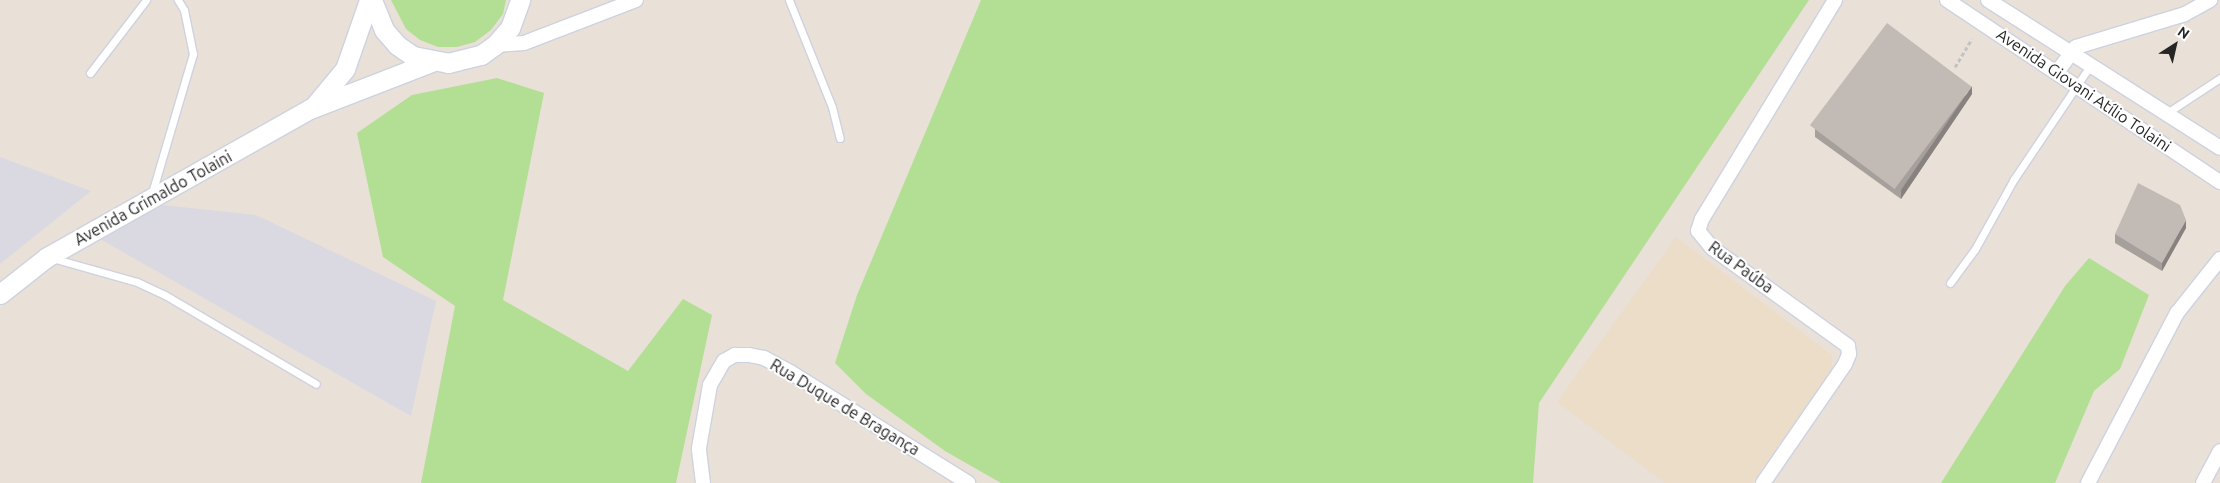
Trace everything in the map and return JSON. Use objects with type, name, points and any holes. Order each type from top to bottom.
[{"type":"street","name":"Avenida Grimaldo Tolaini","points":[[310,109],[345,69],[371,0]]},
{"type":"street","points":[[371,0],[384,30],[397,45],[431,62],[465,61],[495,45],[510,28],[520,0]]},
{"type":"street","points":[[495,45],[524,43],[636,0]]},
{"type":"street","name":"Rua Paúba","points":[[1763,483],[1844,364],[1849,354],[1848,346],[1712,248],[1698,231],[1702,219],[1835,0]]},
{"type":"street","name":"Avenida Giovani Atílio Tolaini","points":[[1947,0],[2077,84],[2220,182]]},
{"type":"street","name":"Avenida Giovani Atílio Tolaini","points":[[1988,0],[2220,148]]},
{"type":"street","points":[[2058,72],[2069,53],[2076,47],[2185,14],[2210,0]]},
{"type":"street","name":"Avenida Grimaldo Tolaini","points":[[0,294],[47,257],[150,197],[310,109],[431,62]]},
{"type":"street","points":[[2088,483],[2177,313],[2220,259]]},
{"type":"street","name":"Rua Duque de Bragança","points":[[703,483],[699,448],[710,385],[724,361],[735,356],[749,355],[764,358],[790,372],[968,483]]},
{"type":"street","points":[[2204,483],[2220,451]]},
{"type":"lane","points":[[90,73],[146,0]]},
{"type":"lane","points":[[150,197],[193,54],[184,10],[178,0]]},
{"type":"lane","points":[[789,0],[832,107],[840,138]]},
{"type":"lane","points":[[1950,283],[1975,249],[2014,179],[2090,66]]},
{"type":"lane","points":[[2167,113],[2220,78]]},
{"type":"lane","points":[[47,257],[137,282],[165,295],[316,384]]},
{"type":"path","points":[[1955,67],[1972,39]]},
{"type":"shaded area","points":[[0,157],[91,191],[0,264]]},
{"type":"shaded area","points":[[162,205],[256,215],[436,301],[411,416],[100,239]]},
{"type":"shaded area","points":[[1676,237],[1832,355],[1832,369],[1752,483],[1665,483],[1557,402]]},
{"type":"green space","points":[[391,0],[506,0],[503,14],[491,30],[475,42],[457,47],[438,47],[420,40],[406,29]]},
{"type":"green space","points":[[981,0],[1809,0],[1539,403],[1533,483],[1001,483],[945,451],[866,394],[835,363],[857,295]]},
{"type":"green space","points":[[497,78],[544,93],[503,300],[628,371],[683,299],[712,315],[676,483],[421,483],[455,306],[383,257],[357,133],[412,95]]},
{"type":"green space","points":[[2089,258],[2149,295],[2120,369],[2094,391],[2055,483],[1941,483],[2065,286]]},
{"type":"building","points":[[1887,23],[1972,87],[1895,189],[1810,125]]},
{"type":"building","points":[[2138,183],[2180,205],[2186,220],[2162,263],[2115,234]]}]
